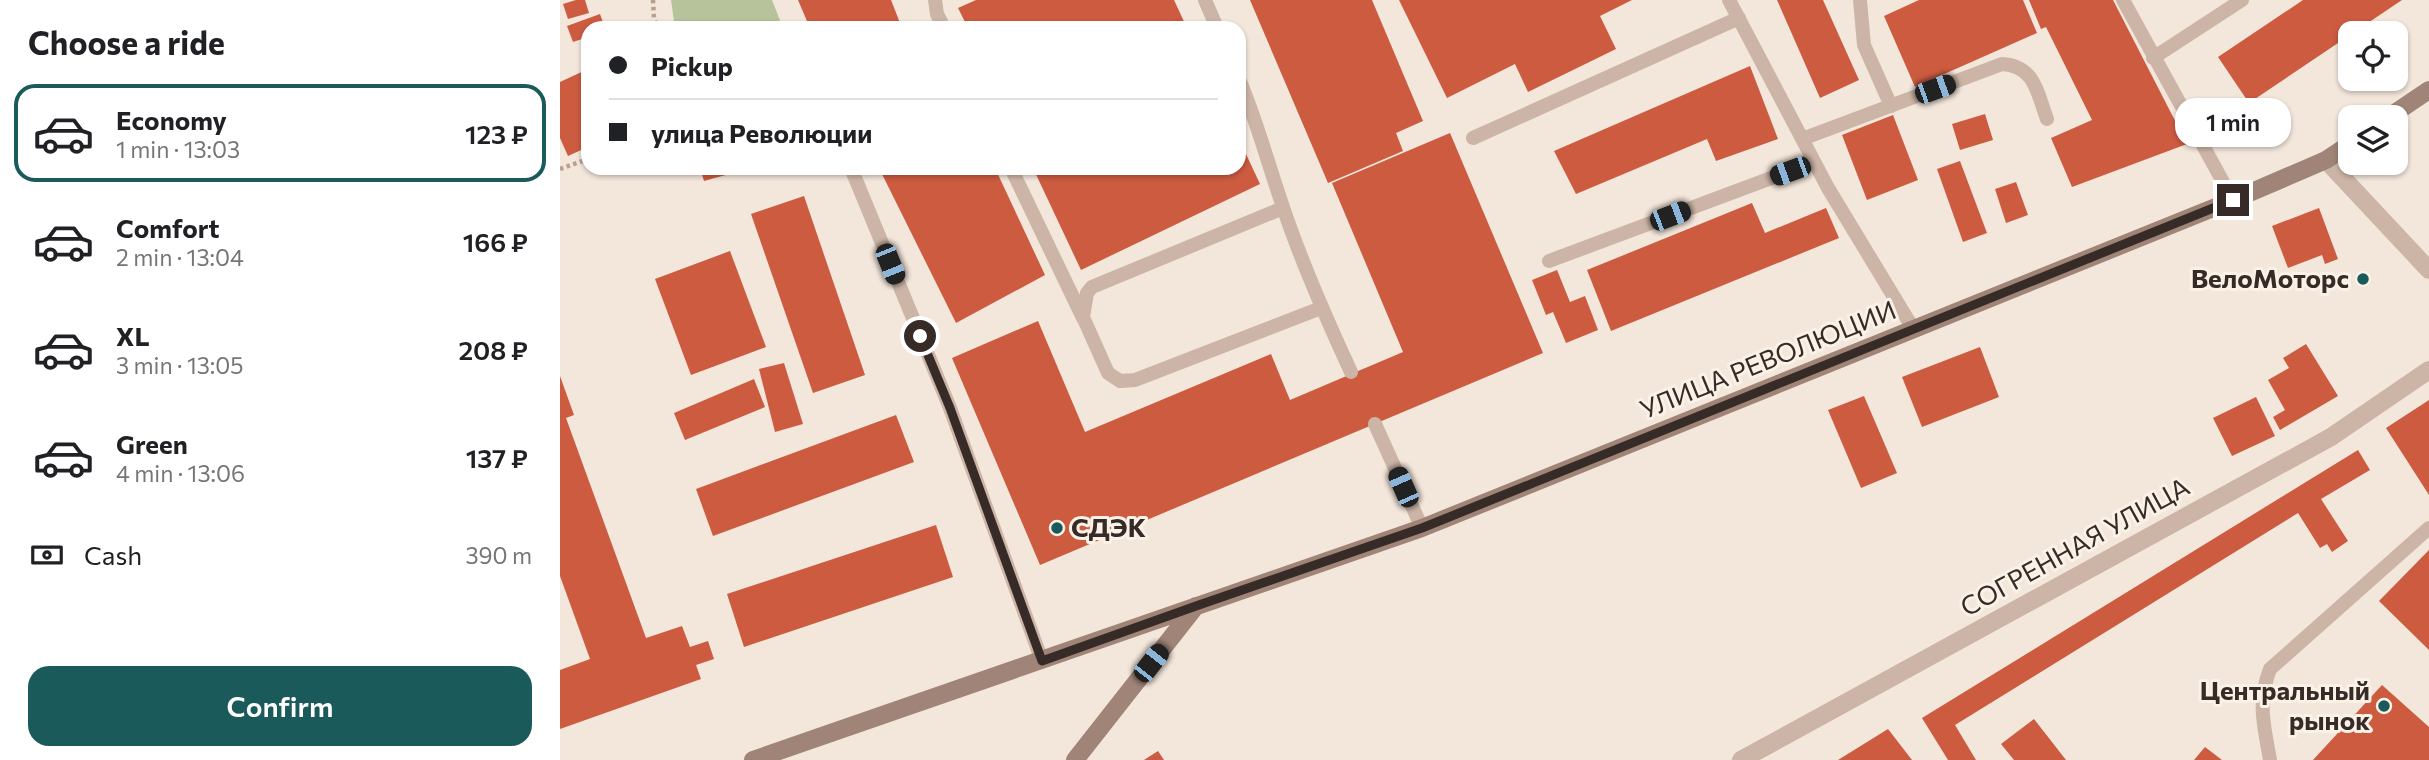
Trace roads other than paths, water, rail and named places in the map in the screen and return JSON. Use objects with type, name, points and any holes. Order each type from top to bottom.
[{"type":"main road","points":[[2407,105],[2429,90]]},
{"type":"main road","name":"УЛИЦА РЕВОЛЮЦИИ","points":[[753,760],[1422,528],[2233,200],[2326,160],[2338,152]]},
{"type":"main road","points":[[1075,760],[1196,606]]},
{"type":"street","points":[[2326,160],[2429,270]]},
{"type":"street","name":"СОГРЕННАЯ УЛИЦА","points":[[1751,757],[2331,437],[2429,370]]},
{"type":"lane","points":[[935,0],[940,21]]},
{"type":"lane","points":[[1205,0],[1214,21]]},
{"type":"lane","points":[[1729,0],[1814,162],[1914,330]]},
{"type":"lane","points":[[1860,0],[1864,45],[1891,106]]},
{"type":"lane","points":[[2123,0],[2233,200]]},
{"type":"lane","points":[[2153,58],[2242,0]]},
{"type":"lane","points":[[1473,138],[1739,19]]},
{"type":"lane","points":[[1802,139],[2002,64],[2022,68],[2029,74],[2048,119]]},
{"type":"lane","points":[[1246,96],[1283,208],[1321,308],[1351,372]]},
{"type":"lane","points":[[1549,261],[1814,162]]},
{"type":"lane","points":[[853,175],[950,408],[1042,661]]},
{"type":"lane","points":[[1014,175],[1086,324]]},
{"type":"lane","points":[[1283,208],[1092,286],[1087,293],[1083,317],[1108,373],[1120,381],[1135,380],[1321,308]]},
{"type":"lane","points":[[1375,424],[1422,528]]},
{"type":"lane","points":[[2270,760],[2262,708],[2263,689],[2270,669],[2429,528]]},
{"type":"place","name":"ВелоМоторс","points":[[2363,279]]},
{"type":"place","name":"СДЭК","points":[[1057,528]]},
{"type":"place","name":"Центральный рынок","points":[[2384,706]]}]
